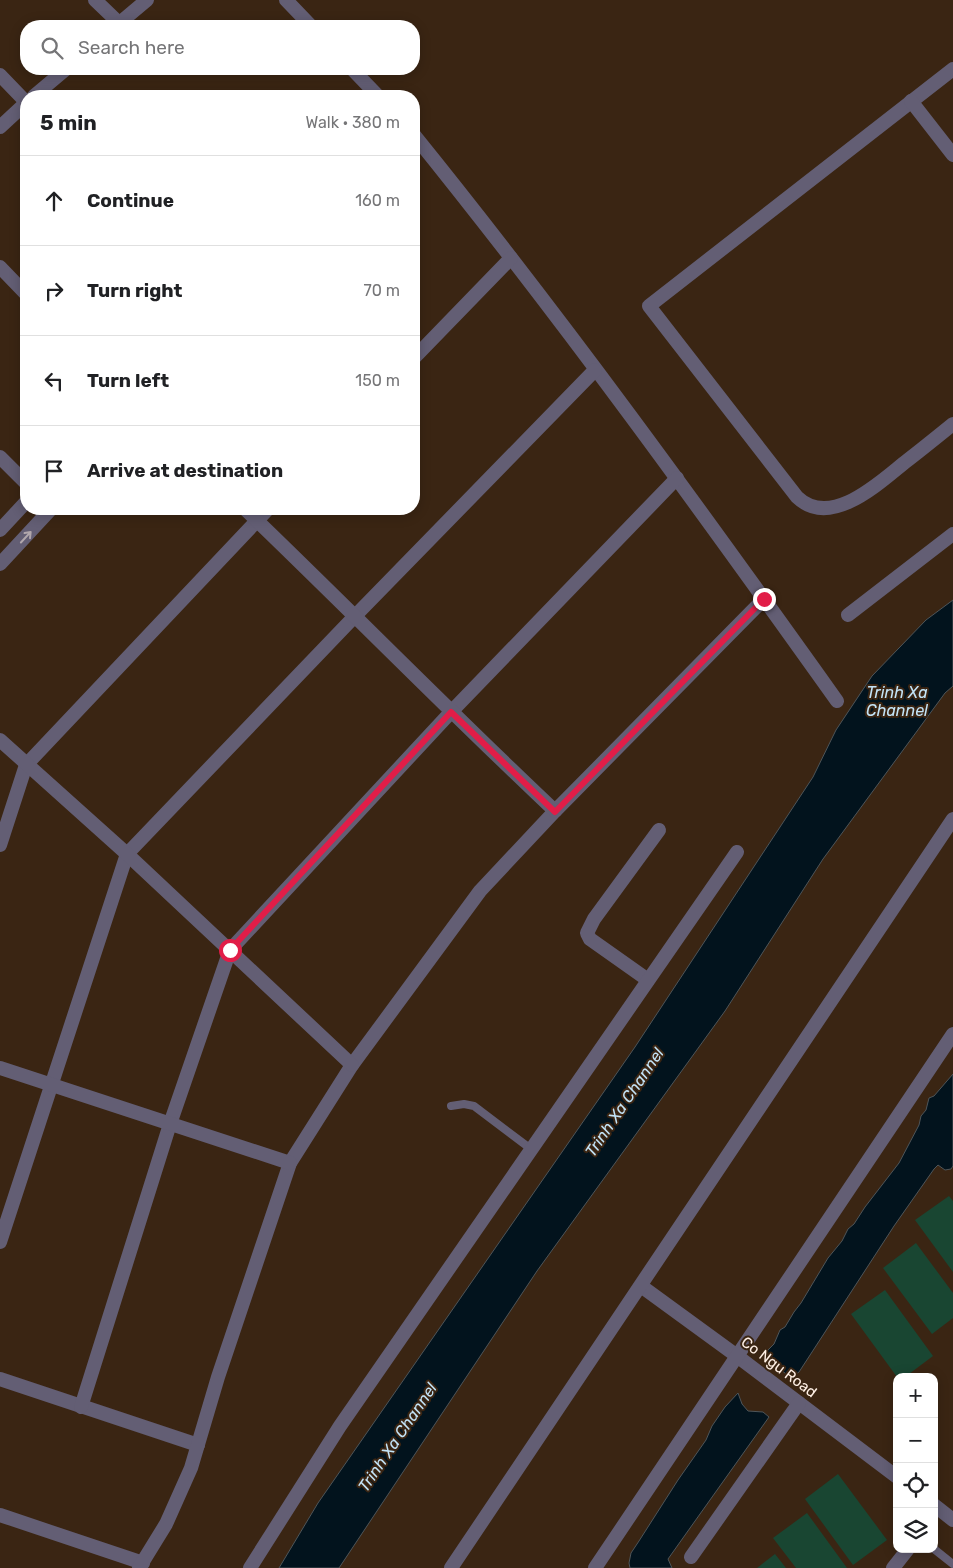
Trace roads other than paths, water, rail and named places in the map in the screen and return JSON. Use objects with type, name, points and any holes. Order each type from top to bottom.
[{"type":"street","points":[[95,0],[113,20]]},
{"type":"street","points":[[123,20],[147,0]]},
{"type":"street","points":[[286,0],[305,20]]},
{"type":"street","points":[[953,68],[649,306],[796,497],[810,507],[828,508],[861,496],[953,424]]},
{"type":"street","points":[[0,75],[20,96]]},
{"type":"street","points":[[41,90],[59,75]]},
{"type":"street","points":[[358,75],[372,90]]},
{"type":"street","points":[[911,101],[953,155]]},
{"type":"street","points":[[0,126],[20,108]]},
{"type":"street","points":[[420,143],[511,258],[677,478],[837,700]]},
{"type":"street","points":[[420,352],[511,258]]},
{"type":"street","points":[[0,268],[20,288]]},
{"type":"street","points":[[0,1242],[127,854],[595,370]]},
{"type":"street","points":[[0,457],[20,477]]},
{"type":"street","points":[[81,1406],[170,1124],[230,950],[451,712],[677,478]]},
{"type":"street","points":[[0,530],[20,508]]},
{"type":"street","points":[[0,564],[45,515]]},
{"type":"street","points":[[252,515],[555,812]]},
{"type":"street","points":[[0,845],[26,765],[262,515]]},
{"type":"street","points":[[848,615],[953,534]]},
{"type":"street","points":[[0,1515],[141,1566],[166,1524],[191,1468],[218,1377],[290,1163],[352,1065],[480,891],[764,599]]},
{"type":"street","points":[[0,740],[127,854],[352,1065]]},
{"type":"street","points":[[451,1568],[953,819]]},
{"type":"street","points":[[648,980],[590,939],[587,933],[594,919],[659,830]]},
{"type":"street","points":[[250,1568],[340,1426],[737,852]]},
{"type":"street","points":[[595,1568],[953,1034]]},
{"type":"street","points":[[0,1068],[290,1163]]},
{"type":"street","name":"Co Ngu Road","points":[[641,1286],[893,1474]]},
{"type":"street","points":[[0,1379],[198,1445]]},
{"type":"street","points":[[690,1558],[799,1403]]},
{"type":"street","points":[[938,1510],[953,1520]]},
{"type":"street","points":[[893,1568],[905,1553]]},
{"type":"lane","points":[[451,1106],[464,1104],[474,1106],[531,1149]]},
{"type":"lane","points":[[938,1552],[953,1564]]},
{"type":"water","name":"Trinh Xa Channel","points":[[953,600],[953,686],[945,693],[823,859],[725,1011],[537,1271],[339,1568],[279,1568],[318,1503],[635,1047],[813,777],[836,730],[872,676],[926,620]]},
{"type":"water","points":[[953,1074],[953,1166],[951,1169],[945,1170],[938,1165],[934,1169],[894,1226],[799,1372],[791,1378],[765,1357],[765,1353],[774,1344],[780,1330],[785,1327],[848,1229],[854,1224],[899,1163],[919,1125],[921,1116],[926,1110],[929,1098],[934,1096]]},
{"type":"water","points":[[738,1393],[742,1404],[748,1411],[763,1412],[769,1417],[668,1559],[672,1568],[630,1568],[631,1553],[706,1440],[712,1426],[725,1407]]}]
